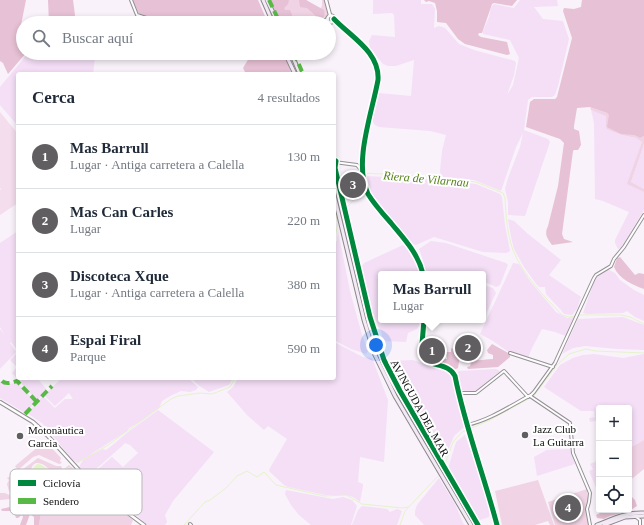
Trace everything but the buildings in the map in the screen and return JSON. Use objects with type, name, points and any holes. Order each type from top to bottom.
[{"type":"main road","points":[[263,0],[270,16]]},
{"type":"main road","points":[[267,0],[275,16]]},
{"type":"main road","points":[[288,60],[294,72]]},
{"type":"main road","points":[[294,60],[299,72]]},
{"type":"main road","name":"AVINGUDA DEL MAR","points":[[336,185],[369,325],[383,364],[476,525]]},
{"type":"main road","name":"AVINGUDA DEL MAR","points":[[336,203],[364,320],[375,355],[395,396],[471,525]]},
{"type":"main road","points":[[597,525],[621,515],[644,513]]},
{"type":"main road","points":[[604,525],[623,518],[644,516]]},
{"type":"street","points":[[131,0],[137,15],[140,16]]},
{"type":"street","points":[[326,0],[330,15]]},
{"type":"street","points":[[336,21],[370,54],[378,67],[378,80],[362,161],[364,183],[376,205],[414,252],[419,260],[422,271]]},
{"type":"street","points":[[336,163],[356,165],[360,164],[362,161]]},
{"type":"street","points":[[356,165],[362,171]]},
{"type":"street","points":[[467,426],[489,418],[529,397],[534,392],[558,358],[594,278],[596,275],[611,266],[614,259],[624,247],[644,215]]},
{"type":"street","points":[[424,323],[421,356],[428,362],[445,367],[454,373],[467,426],[489,493],[497,525]]},
{"type":"street","points":[[510,353],[553,367]]},
{"type":"street","points":[[459,393],[476,393],[504,371],[529,397],[570,423],[572,449],[590,493],[587,509],[590,525]]},
{"type":"street","points":[[0,402],[33,422],[78,469]]},
{"type":"street","points":[[131,515],[144,525]]},
{"type":"street","points":[[623,518],[638,518],[641,521],[640,525]]},
{"type":"shaded area","points":[[0,0],[26,0],[23,16],[16,16],[16,60],[20,60],[8,74],[3,63],[0,61]]},
{"type":"shaded area","points":[[48,0],[73,0],[75,16],[49,16]]},
{"type":"shaded area","points":[[132,0],[258,0],[265,16],[140,16]]},
{"type":"shaded area","points":[[270,0],[306,0],[320,9],[322,6],[322,0],[325,0],[328,13],[327,16],[278,16]]},
{"type":"shaded area","points":[[270,0],[289,0],[288,4],[284,8],[285,10],[290,10],[292,16],[277,16]]},
{"type":"shaded area","points":[[299,0],[306,0],[324,10],[325,15],[316,16],[307,8],[300,7]]},
{"type":"shaded area","points":[[373,0],[421,0],[421,4],[432,4],[435,9],[434,28],[439,26],[445,28],[459,44],[474,50],[515,61],[514,75],[507,95],[513,85],[519,58],[510,40],[483,34],[491,7],[494,4],[514,8],[520,0],[557,0],[558,6],[534,7],[543,19],[563,21],[569,39],[555,95],[552,97],[532,97],[528,100],[524,130],[548,139],[550,142],[525,216],[508,215],[508,202],[505,189],[520,147],[523,133],[516,147],[501,191],[474,180],[444,177],[441,175],[442,151],[446,135],[430,131],[379,127],[372,121],[379,93],[411,96],[414,60],[396,66],[388,66],[383,64],[370,48],[369,41],[372,35],[395,37],[394,15],[392,13],[373,14]]},
{"type":"shaded area","points":[[424,0],[517,0],[512,6],[492,4],[482,33],[479,33],[478,35],[481,37],[507,42],[510,54],[507,55],[465,44],[458,39],[446,23],[437,22],[435,3],[429,1],[426,2]]},
{"type":"shaded area","points":[[582,0],[644,0],[644,136],[640,138],[634,135],[621,134],[607,127],[609,115],[607,113],[590,107],[577,108],[574,129],[579,131],[581,145],[578,150],[573,151],[562,234],[564,239],[573,242],[552,245],[547,238],[546,231],[558,186],[564,143],[560,139],[526,127],[530,102],[534,99],[555,99],[557,97],[572,38],[563,11],[564,8],[574,9],[581,7]]},
{"type":"shaded area","points":[[22,60],[95,60],[93,72],[16,72],[16,124],[0,105],[0,87]]},
{"type":"shaded area","points":[[248,60],[286,60],[291,72],[245,72],[243,68]]},
{"type":"shaded area","points":[[590,107],[607,113],[634,135],[640,138],[644,136],[644,144],[631,182],[644,189],[644,192],[627,184],[642,142],[636,138],[622,135],[607,129],[606,116],[591,110]]},
{"type":"shaded area","points":[[591,110],[607,116],[606,127],[622,135],[636,138],[642,142],[628,184],[644,192],[644,210],[621,248],[618,249],[615,240],[629,212],[595,199],[594,123]]},
{"type":"shaded area","points":[[0,112],[16,132],[16,204],[0,215]]},
{"type":"shaded area","points":[[644,144],[644,189],[631,182]]},
{"type":"shaded area","points":[[365,176],[425,179],[476,184],[500,194],[502,197],[510,251],[506,253],[483,252],[434,237],[416,245],[412,244],[371,193]]},
{"type":"shaded area","points":[[336,188],[365,310],[381,362],[475,525],[473,525],[390,383],[380,363],[365,317],[336,194]]},
{"type":"shaded area","points":[[508,219],[514,221],[561,260],[549,275],[581,297],[577,309],[572,315],[564,314],[546,294],[545,287],[539,287],[524,267],[514,249]]},
{"type":"shaded area","points":[[338,231],[350,291],[368,351],[366,354],[351,349],[336,341]]},
{"type":"shaded area","points":[[16,232],[16,348],[11,342],[10,343],[16,352],[0,369],[0,329],[4,334],[0,327],[0,243]]},
{"type":"shaded area","points":[[431,241],[446,243],[506,263],[508,265],[500,285],[496,287],[486,282],[486,271],[425,271],[419,249]]},
{"type":"shaded area","points":[[403,245],[409,248],[414,254],[420,271],[378,271],[378,323],[420,323],[417,329],[408,333],[406,342],[383,341],[381,331],[368,300],[361,268],[364,263]]},
{"type":"shaded area","points":[[620,257],[635,275],[639,273],[644,274],[644,289],[627,281],[616,271],[614,267],[617,258]]},
{"type":"shaded area","points":[[513,263],[519,264],[530,281],[556,312],[567,318],[574,317],[566,336],[542,329],[528,358],[510,353],[480,334]]},
{"type":"shaded area","points":[[606,270],[615,273],[620,280],[644,295],[644,321],[627,311],[623,313],[583,313],[595,279]]},
{"type":"shaded area","points":[[486,286],[493,288],[496,293],[486,314]]},
{"type":"shaded area","points":[[623,317],[644,325],[644,350],[585,346],[573,348],[562,354],[578,319]]},
{"type":"shaded area","points":[[438,339],[440,340],[444,352],[451,352],[451,348],[460,355],[458,368],[454,370],[447,366],[430,361],[428,355],[437,359],[447,359],[447,356],[442,352]]},
{"type":"shaded area","points":[[336,343],[363,357],[372,358],[388,400],[384,462],[360,457],[358,482],[363,484],[363,486],[360,502],[353,497],[346,495],[325,495],[284,485],[269,471],[287,439],[268,426],[264,430],[247,415],[227,392],[233,387],[237,380],[336,380]]},
{"type":"shaded area","points":[[492,344],[510,354],[510,357],[498,367],[468,369],[467,367],[470,366],[471,363],[463,358],[468,356],[477,360],[493,359],[493,355],[488,353],[487,350]]},
{"type":"shaded area","points":[[16,354],[16,366],[10,360]]},
{"type":"shaded area","points":[[594,354],[623,358],[644,354],[644,440],[632,446],[632,405],[596,405],[596,421],[590,422],[589,418],[595,417],[594,411],[581,411],[544,387],[560,365],[573,358]]},
{"type":"shaded area","points":[[413,360],[449,372],[454,381],[465,426],[454,436],[444,460],[407,402],[389,365],[389,361]]},
{"type":"shaded area","points":[[16,368],[16,377],[12,373]]},
{"type":"shaded area","points":[[496,369],[500,371],[477,390],[472,392],[461,390],[459,371]]},
{"type":"shaded area","points":[[0,380],[1,383],[5,384],[17,383],[36,402],[25,413],[0,398]]},
{"type":"shaded area","points":[[18,380],[39,380],[47,390],[37,401]]},
{"type":"shaded area","points":[[60,380],[190,380],[198,387],[196,390],[190,392],[181,391],[162,401],[159,408],[143,420],[88,456],[103,449],[106,450],[158,410],[214,452],[173,501],[165,515],[167,522],[165,525],[147,525],[136,515],[142,515],[142,469],[98,469],[112,457],[123,467],[138,453],[130,445],[125,443],[96,469],[81,469],[79,467],[83,460],[78,463],[73,460],[42,423],[27,413],[43,396],[55,408],[65,399],[73,399],[69,393],[55,406],[44,395]]},
{"type":"shaded area","points":[[193,380],[232,380],[229,385],[209,392]]},
{"type":"shaded area","points":[[465,435],[484,488],[490,511],[489,517],[480,520],[476,518],[457,482],[448,469],[456,442]]},
{"type":"shaded area","points":[[644,440],[644,469],[632,478],[632,477],[632,446]]},
{"type":"shaded area","points":[[45,441],[61,458],[60,461],[62,463],[59,464],[39,455],[33,457],[19,469],[15,466]]},
{"type":"shaded area","points":[[570,449],[575,464],[537,476],[534,457],[547,450]]},
{"type":"shaded area","points":[[38,458],[56,466],[61,466],[62,468],[48,469],[42,464],[36,463],[31,469],[23,469]]},
{"type":"shaded area","points":[[596,461],[596,488],[589,471],[593,469],[590,464]]},
{"type":"shaded area","points":[[37,464],[42,465],[47,469],[33,469]]},
{"type":"shaded area","points":[[69,465],[73,469],[64,469]]},
{"type":"shaded area","points":[[10,477],[10,492],[7,484],[9,480],[7,478]]},
{"type":"shaded area","points":[[439,478],[455,504],[465,525],[424,525],[415,515],[417,505]]},
{"type":"shaded area","points":[[538,480],[554,525],[550,525],[548,521],[535,525],[502,525],[495,491]]},
{"type":"shaded area","points":[[587,489],[588,501],[586,510],[589,525],[555,525],[548,502]]},
{"type":"shaded area","points":[[286,490],[333,499],[343,497],[352,500],[357,506],[351,525],[311,525],[299,515],[291,505],[285,494]]},
{"type":"shaded area","points":[[0,493],[10,494],[10,499],[0,500]]},
{"type":"shaded area","points":[[632,497],[635,500],[637,506],[632,509]]},
{"type":"shaded area","points":[[362,506],[387,509],[390,512],[397,509],[402,511],[397,525],[352,525],[358,510]]},
{"type":"shaded area","points":[[10,507],[10,511],[2,511],[1,509]]},
{"type":"shaded area","points":[[600,513],[621,513],[604,519],[597,518],[596,515]]},
{"type":"shaded area","points":[[15,515],[22,515],[18,518],[16,518]]},
{"type":"shaded area","points":[[22,515],[30,515],[26,525],[20,525],[23,517]]},
{"type":"shaded area","points":[[31,515],[41,515],[39,525],[34,525],[34,517]]},
{"type":"shaded area","points":[[41,515],[126,515],[133,520],[131,525],[39,525]]},
{"type":"waterway","name":"Riera de Vilarnau","points":[[364,173],[419,176],[476,182],[503,193],[505,198],[509,238],[517,259],[534,285],[562,315],[569,317],[579,315],[621,315],[630,317],[644,324]]},
{"type":"waterway","name":"Riera de Vilarnau","points":[[346,208],[362,192],[361,174]]},
{"type":"waterway","name":"Riera de Vilarnau","points":[[336,216],[338,223],[336,232]]},
{"type":"waterway","points":[[533,397],[557,365],[569,354],[586,349],[595,351],[644,353]]},
{"type":"waterway","points":[[77,463],[108,445],[171,399],[178,396],[200,393],[212,394],[230,387],[234,380]]},
{"type":"waterway","points":[[445,464],[453,442],[462,432],[490,420],[530,398]]},
{"type":"waterway","points":[[66,469],[70,467]]},
{"type":"waterway","points":[[184,525],[205,502],[226,488],[237,476],[247,471],[257,477],[264,472],[276,485],[324,496],[346,495],[362,504],[402,508],[408,507]]},
{"type":"waterway","points":[[400,525],[405,511],[438,476]]},
{"type":"marked path","points":[[269,0],[277,16]]},
{"type":"marked path","points":[[297,60],[302,72]]},
{"type":"marked path","points":[[2,381],[7,383],[17,381],[37,402]]},
{"type":"marked path","points":[[25,414],[52,386]]},
{"type":"cycle path","points":[[336,21],[369,53],[377,70],[378,80],[368,122],[363,153],[362,168],[368,194],[410,247],[418,259],[422,271]]},
{"type":"cycle path","points":[[336,172],[370,317],[384,360],[400,391],[478,525]]},
{"type":"cycle path","points":[[424,323],[421,356],[429,362],[448,369],[455,376],[464,414],[497,525]]},
{"type":"place","name":"Discoteca Xque","points":[[353,185]]},
{"type":"place","name":"Mas Can Carles","points":[[468,348]]},
{"type":"place","name":"Mas Barrull","points":[[432,351]]},
{"type":"place","name":"Jazz Club La Guitarra","points":[[525,435]]},
{"type":"place","name":"Motonàutica Garcia","points":[[20,436]]},
{"type":"place","name":"Espai Firal","points":[[568,508]]}]
